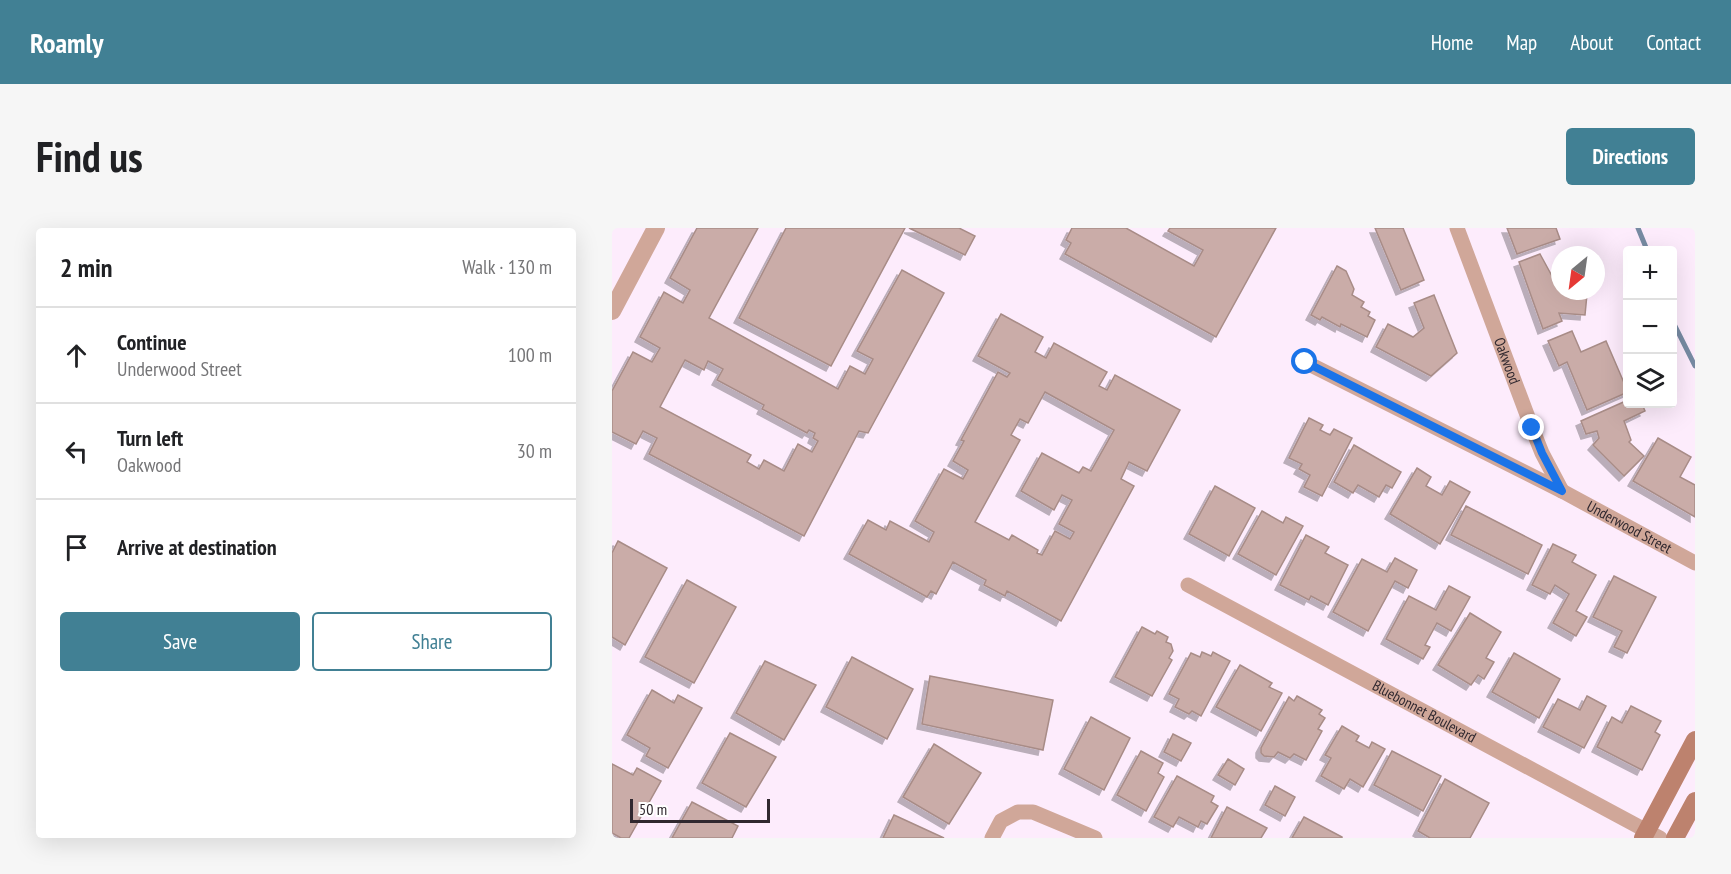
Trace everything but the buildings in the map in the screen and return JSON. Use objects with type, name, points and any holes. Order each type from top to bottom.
[{"type":"main road","points":[[1650,836],[1695,740]]},
{"type":"main road","points":[[1675,838],[1695,801]]},
{"type":"street","points":[[612,310],[656,228]]},
{"type":"street","name":"Oakwood","points":[[1457,228],[1535,436],[1562,491]]},
{"type":"street","name":"Underwood Street","points":[[1305,362],[1562,491],[1695,564]]},
{"type":"street","name":"Bluebonnet Boulevard","points":[[1188,585],[1650,836]]},
{"type":"street","points":[[992,838],[1001,821],[1018,812],[1033,812],[1095,838]]},
{"type":"waterway","points":[[1638,228],[1645,246]]},
{"type":"waterway","points":[[1677,330],[1695,366]]},
{"type":"route","points":[[1305,362],[1562,491],[1532,428]]}]
